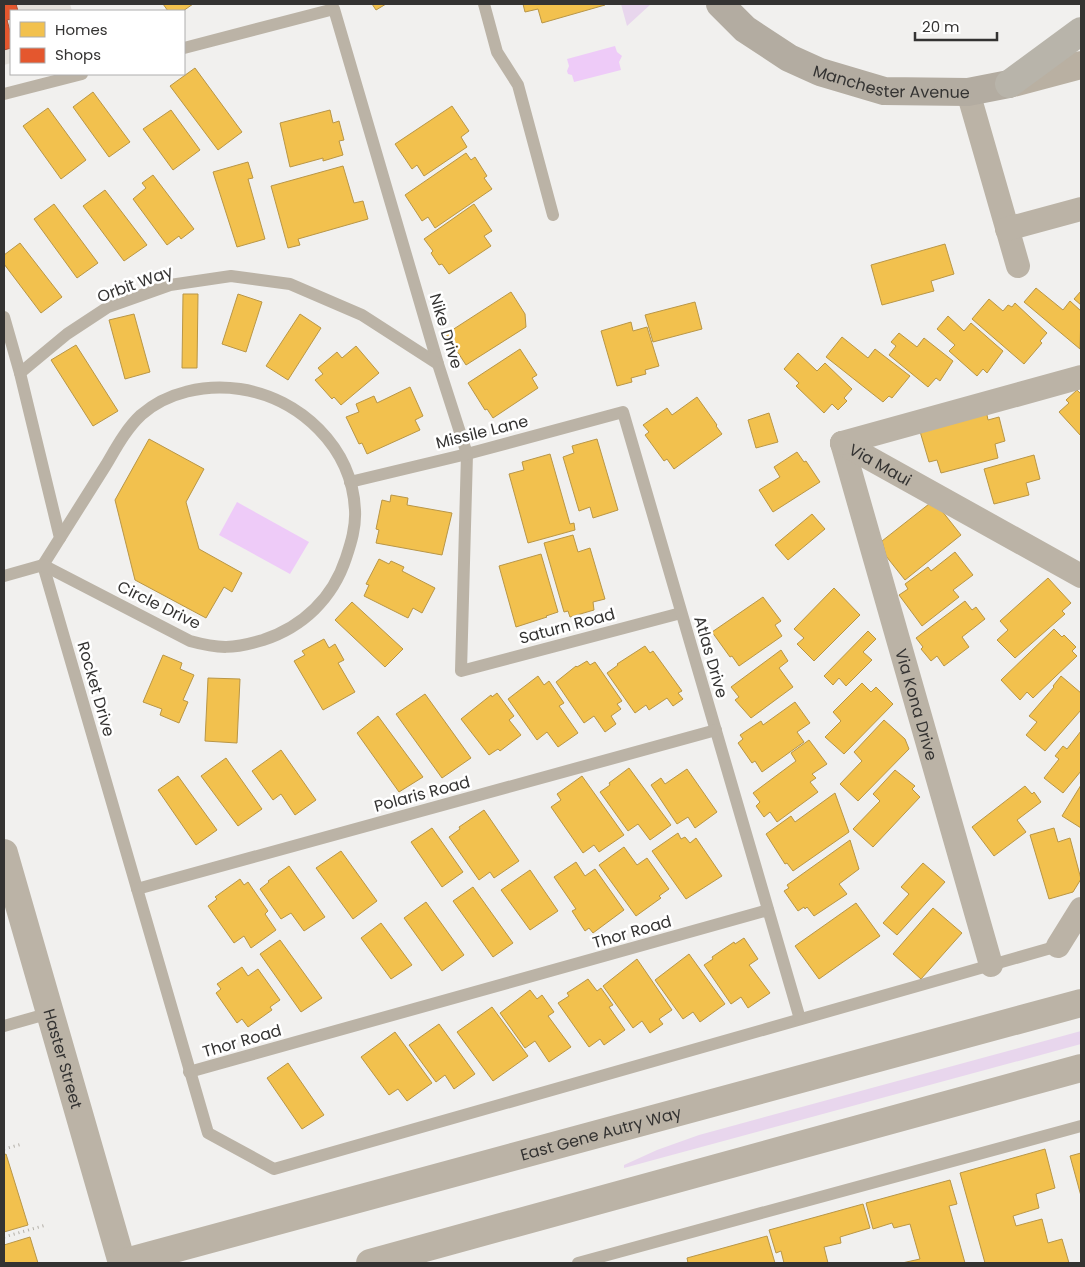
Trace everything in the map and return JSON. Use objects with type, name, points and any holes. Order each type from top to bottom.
[{"type":"highway","points":[[1009,84],[1081,31]]},
{"type":"main road","name":"Manchester Avenue","points":[[720,4],[745,29],[789,58],[820,72],[884,91],[968,92],[1009,84],[1081,65]]},
{"type":"street","points":[[968,92],[1018,266]]},
{"type":"street","points":[[1008,229],[1081,209]]},
{"type":"street","name":"Via Maui","points":[[842,443],[1081,377]]},
{"type":"street","name":"Via Maui","points":[[842,443],[1081,576]]},
{"type":"street","name":"Via Kona Drive","points":[[842,443],[991,965]]},
{"type":"street","name":"Haster Street","points":[[4,853],[122,1263]]},
{"type":"street","points":[[1058,946],[1081,909]]},
{"type":"street","name":"East Gene Autry Way","points":[[122,1263],[1081,1003]]},
{"type":"street","points":[[370,1263],[1081,1068]]},
{"type":"lane","points":[[484,4],[497,52],[518,85],[553,215]]},
{"type":"lane","name":"Nike Drive","points":[[185,48],[334,9],[466,454],[460,671]]},
{"type":"lane","points":[[4,94],[78,75]]},
{"type":"lane","name":"Orbit Way","points":[[20,373],[67,334],[108,307],[170,285],[231,276],[290,284],[362,316],[438,364]]},
{"type":"lane","points":[[4,318],[20,373],[60,538],[43,565],[4,576]]},
{"type":"lane","name":"Circle Drive","points":[[43,565],[190,640],[211,647],[232,647],[272,637],[308,616],[324,599],[343,567],[354,528],[355,511],[350,482],[344,465],[326,436],[299,412],[268,396],[250,391],[213,388],[173,396],[155,404],[139,417],[126,433],[60,538]]},
{"type":"lane","name":"Missile Lane","points":[[350,482],[466,454],[623,412]]},
{"type":"lane","name":"Atlas Drive","points":[[623,412],[768,910]]},
{"type":"lane","name":"Rocket Drive","points":[[43,565],[189,1072]]},
{"type":"lane","name":"Saturn Road","points":[[460,671],[682,612]]},
{"type":"lane","name":"Polaris Road","points":[[137,889],[716,730]]},
{"type":"lane","points":[[768,910],[800,1020]]},
{"type":"lane","name":"Thor Road","points":[[768,910],[189,1072],[208,1133],[274,1169],[1058,946]]},
{"type":"lane","points":[[4,1026],[50,1013]]},
{"type":"lane","points":[[578,1263],[1081,1126]]},
{"type":"path","points":[[4,1149],[22,1144]]},
{"type":"path","points":[[4,1237],[46,1225]]},
{"type":"shaded area","points":[[4,4],[70,4],[72,10],[10,10],[10,63],[4,65]]},
{"type":"shaded area","points":[[621,4],[651,4],[627,26]]},
{"type":"shaded area","points":[[615,46],[617,52],[622,56],[619,62],[621,70],[574,82],[572,75],[568,74],[569,66],[567,59]]},
{"type":"shaded area","points":[[237,502],[309,542],[290,574],[219,535]]},
{"type":"shaded area","points":[[1081,1031],[1081,1044],[624,1168],[624,1165],[657,1150],[699,1135]]},
{"type":"building: Homes","points":[[163,4],[193,4],[184,10],[167,10]]},
{"type":"building: Homes","points":[[372,4],[386,4],[376,10]]},
{"type":"building: Homes","points":[[523,4],[605,5],[542,23],[538,9],[525,12]]},
{"type":"building: Homes","points":[[195,68],[242,132],[218,150],[170,86]]},
{"type":"building: Homes","points":[[93,92],[130,142],[109,157],[73,107]]},
{"type":"building: Homes","points":[[452,106],[469,131],[461,137],[467,147],[424,176],[417,165],[412,169],[395,144]]},
{"type":"building: Homes","points":[[48,108],[86,160],[61,179],[23,126]]},
{"type":"building: Homes","points":[[171,110],[200,150],[173,170],[143,129]]},
{"type":"building: Homes","points":[[330,110],[333,123],[339,121],[344,140],[339,141],[343,155],[290,167],[280,123]]},
{"type":"building: Homes","points":[[466,153],[471,160],[475,157],[487,176],[484,178],[492,189],[435,228],[428,217],[422,221],[405,195]]},
{"type":"building: Homes","points":[[248,162],[253,178],[248,179],[265,239],[237,247],[213,172]]},
{"type":"building: Homes","points":[[343,166],[354,203],[363,201],[368,219],[298,239],[300,245],[288,248],[271,186]]},
{"type":"building: Homes","points":[[153,175],[194,229],[181,239],[179,236],[167,245],[133,199],[146,188],[142,183]]},
{"type":"building: Homes","points":[[105,190],[147,245],[124,261],[83,206]]},
{"type":"building: Homes","points":[[54,204],[98,263],[77,278],[34,219]]},
{"type":"building: Homes","points":[[474,204],[492,231],[484,236],[491,246],[449,274],[442,264],[439,265],[431,253],[433,251],[424,239]]},
{"type":"building: Homes","points":[[20,243],[62,297],[41,313],[4,264],[4,255]]},
{"type":"building: Homes","points":[[945,244],[954,274],[931,281],[934,291],[882,305],[871,265]]},
{"type":"building: Homes","points":[[1036,288],[1063,310],[1070,301],[1081,311],[1080,349],[1024,302]]},
{"type":"building: Homes","points":[[1081,291],[1081,305],[1074,299]]},
{"type":"building: Homes","points":[[511,292],[525,314],[526,327],[466,365],[446,334]]},
{"type":"building: Homes","points":[[183,294],[198,294],[197,368],[182,368]]},
{"type":"building: Homes","points":[[238,294],[262,302],[246,352],[222,344]]},
{"type":"building: Homes","points":[[989,299],[1003,311],[1008,305],[1012,307],[1015,303],[1047,333],[1040,341],[1042,343],[1024,364],[972,319]]},
{"type":"building: Homes","points":[[695,302],[702,329],[653,342],[645,315]]},
{"type":"building: Homes","points":[[134,314],[150,372],[125,379],[109,320]]},
{"type":"building: Homes","points":[[300,314],[321,328],[288,380],[266,366]]},
{"type":"building: Homes","points":[[948,316],[964,331],[971,323],[1003,351],[987,373],[983,369],[977,376],[949,351],[955,345],[937,329]]},
{"type":"building: Homes","points":[[631,322],[633,331],[647,327],[659,366],[645,370],[646,374],[631,378],[632,382],[617,386],[601,331]]},
{"type":"building: Homes","points":[[899,333],[917,347],[924,338],[953,361],[940,381],[936,378],[928,387],[889,355],[896,346],[891,342]]},
{"type":"building: Homes","points":[[842,337],[868,358],[875,349],[910,376],[892,398],[889,396],[883,402],[826,357]]},
{"type":"building: Homes","points":[[76,345],[118,411],[93,426],[51,360]]},
{"type":"building: Homes","points":[[356,346],[379,373],[341,405],[334,397],[332,399],[315,380],[323,374],[318,368],[337,352],[342,358]]},
{"type":"building: Homes","points":[[520,349],[537,375],[532,378],[538,388],[493,418],[487,409],[485,410],[468,383]]},
{"type":"building: Homes","points":[[798,353],[817,371],[825,363],[852,389],[844,398],[847,401],[838,410],[832,404],[824,413],[796,386],[799,383],[784,369]]},
{"type":"building: Homes","points":[[410,387],[423,416],[415,420],[420,430],[367,454],[362,443],[359,444],[346,417],[359,412],[356,404],[374,396],[377,403]]},
{"type":"building: Homes","points":[[1077,390],[1081,394],[1081,436],[1059,412],[1069,403],[1066,400]]},
{"type":"building: Homes","points":[[697,397],[722,434],[674,469],[667,459],[664,461],[645,435],[649,432],[643,425],[667,408],[672,415]]},
{"type":"building: Homes","points":[[986,410],[988,420],[999,417],[1005,441],[995,444],[998,458],[941,473],[937,460],[929,462],[919,428]]},
{"type":"building: Homes","points":[[769,413],[778,442],[756,448],[748,420]]},
{"type":"building: Homes","points":[[149,439],[204,469],[186,502],[199,549],[242,573],[232,592],[224,587],[206,618],[135,580],[115,500]]},
{"type":"building: Homes","points":[[597,439],[618,510],[593,518],[590,507],[579,511],[563,457],[574,453],[572,446]]},
{"type":"building: Homes","points":[[797,452],[804,462],[806,461],[820,482],[773,512],[759,490],[780,477],[774,467]]},
{"type":"building: Homes","points":[[550,454],[570,524],[574,523],[575,530],[528,543],[509,474],[524,470],[522,462]]},
{"type":"building: Homes","points":[[1034,455],[1040,479],[1026,483],[1029,495],[994,504],[984,469]]},
{"type":"building: Homes","points":[[391,495],[408,498],[407,505],[452,513],[442,555],[376,543],[379,530],[376,529],[382,500],[390,502]]},
{"type":"building: Homes","points":[[929,504],[942,511],[961,535],[905,580],[886,556],[882,541]]},
{"type":"building: Homes","points":[[812,514],[825,529],[788,560],[775,545]]},
{"type":"building: Homes","points":[[573,535],[578,552],[590,548],[605,599],[593,602],[594,610],[570,617],[568,611],[564,612],[544,543]]},
{"type":"building: Homes","points":[[955,552],[973,575],[953,590],[959,597],[922,626],[899,595],[908,589],[905,584],[928,567],[931,571]]},
{"type":"building: Homes","points":[[541,554],[558,612],[516,627],[499,566]]},
{"type":"building: Homes","points":[[379,559],[389,564],[391,561],[404,567],[402,571],[435,588],[422,613],[413,608],[408,618],[364,596],[369,585],[366,584]]},
{"type":"building: Homes","points":[[1048,578],[1071,603],[1062,611],[1065,614],[1015,658],[997,640],[1008,630],[1000,621]]},
{"type":"building: Homes","points":[[834,588],[860,615],[814,661],[797,644],[804,638],[794,629]]},
{"type":"building: Homes","points":[[763,597],[781,621],[775,625],[782,636],[739,666],[712,632]]},
{"type":"building: Homes","points":[[965,601],[972,610],[976,607],[985,619],[962,637],[969,647],[944,666],[937,656],[931,661],[921,649],[923,647],[916,638]]},
{"type":"building: Homes","points":[[352,602],[403,649],[385,667],[335,620]]},
{"type":"building: Homes","points":[[1054,629],[1062,637],[1064,635],[1076,647],[1072,651],[1077,656],[1033,698],[1027,692],[1020,700],[1001,680]]},
{"type":"building: Homes","points":[[868,631],[876,639],[863,652],[872,660],[846,686],[839,678],[833,685],[824,676]]},
{"type":"building: Homes","points":[[324,639],[329,648],[335,644],[344,660],[338,663],[355,692],[323,710],[294,661],[305,655],[302,651]]},
{"type":"building: Homes","points":[[645,646],[650,653],[653,651],[682,691],[678,693],[683,699],[673,706],[667,698],[649,710],[646,705],[635,713],[607,673],[617,664]]},
{"type":"building: Homes","points":[[781,650],[788,661],[779,668],[793,687],[751,718],[735,700],[739,697],[731,687]]},
{"type":"building: Homes","points":[[163,655],[182,663],[180,669],[194,675],[183,700],[188,702],[179,723],[160,715],[162,709],[143,702]]},
{"type":"building: Homes","points":[[587,661],[590,665],[595,662],[622,701],[617,704],[621,709],[611,716],[616,724],[605,732],[594,716],[584,723],[556,682],[576,666]]},
{"type":"building: Homes","points":[[538,676],[544,685],[549,681],[564,703],[559,706],[578,733],[558,747],[547,732],[537,740],[508,699]]},
{"type":"building: Homes","points":[[1061,676],[1081,693],[1081,710],[1045,751],[1026,735],[1037,722],[1029,716]]},
{"type":"building: Homes","points":[[208,678],[240,679],[237,743],[205,741]]},
{"type":"building: Homes","points":[[862,683],[871,692],[876,687],[893,704],[844,754],[825,737],[841,721],[833,712]]},
{"type":"building: Homes","points":[[497,693],[514,716],[509,720],[521,735],[500,751],[498,749],[489,755],[461,719],[491,695],[492,697]]},
{"type":"building: Homes","points":[[425,694],[471,758],[442,778],[396,714]]},
{"type":"building: Homes","points":[[795,702],[810,723],[797,732],[804,742],[762,772],[755,761],[752,763],[738,743],[743,739],[740,735],[761,721],[763,725]]},
{"type":"building: Homes","points":[[378,716],[423,777],[399,792],[357,733]]},
{"type":"building: Homes","points":[[884,720],[905,739],[909,749],[858,801],[840,784],[862,761],[854,752]]},
{"type":"building: Homes","points":[[1081,731],[1081,771],[1063,793],[1044,778],[1059,759],[1055,756],[1063,746],[1067,749]]},
{"type":"building: Homes","points":[[809,740],[827,764],[812,774],[816,778],[810,782],[818,792],[777,822],[770,812],[764,817],[756,806],[760,802],[753,793],[796,761],[791,753]]},
{"type":"building: Homes","points":[[281,750],[316,800],[295,815],[281,794],[273,800],[252,771]]},
{"type":"building: Homes","points":[[226,758],[262,809],[238,826],[201,776]]},
{"type":"building: Homes","points":[[629,768],[671,825],[650,840],[638,824],[628,831],[600,792]]},
{"type":"building: Homes","points":[[687,769],[717,812],[695,828],[688,817],[677,824],[651,785],[661,778],[665,784]]},
{"type":"building: Homes","points":[[895,770],[915,786],[912,789],[920,797],[873,847],[853,829],[880,801],[873,794]]},
{"type":"building: Homes","points":[[178,776],[217,830],[196,845],[158,790]]},
{"type":"building: Homes","points":[[582,776],[624,835],[599,852],[594,845],[583,853],[551,807],[561,800],[557,794]]},
{"type":"building: Homes","points":[[1081,785],[1081,828],[1062,816]]},
{"type":"building: Homes","points":[[1025,786],[1032,794],[1034,792],[1041,802],[1017,820],[1026,832],[994,856],[972,827]]},
{"type":"building: Homes","points":[[835,793],[849,832],[793,871],[787,863],[785,864],[766,834],[791,816],[795,822]]},
{"type":"building: Homes","points":[[484,810],[519,861],[494,878],[490,872],[479,880],[449,837],[460,829],[459,827]]},
{"type":"building: Homes","points":[[432,828],[463,872],[442,887],[411,842]]},
{"type":"building: Homes","points":[[1054,828],[1058,842],[1070,838],[1081,879],[1073,892],[1049,899],[1030,835]]},
{"type":"building: Homes","points":[[678,833],[681,839],[685,837],[690,843],[696,838],[722,876],[686,899],[652,851]]},
{"type":"building: Homes","points":[[850,840],[859,869],[839,884],[847,894],[814,916],[807,907],[798,911],[784,891],[789,888],[787,885]]},
{"type":"building: Homes","points":[[624,847],[637,865],[647,858],[669,889],[659,896],[661,898],[636,916],[599,865]]},
{"type":"building: Homes","points":[[341,851],[377,901],[353,919],[316,868]]},
{"type":"building: Homes","points":[[576,862],[585,876],[595,869],[624,910],[593,933],[589,928],[585,931],[572,911],[576,909],[554,877]]},
{"type":"building: Homes","points":[[923,863],[945,882],[897,935],[883,923],[909,894],[901,887]]},
{"type":"building: Homes","points":[[289,866],[325,917],[304,931],[291,913],[281,919],[260,889]]},
{"type":"building: Homes","points":[[530,870],[558,911],[530,930],[501,890]]},
{"type":"building: Homes","points":[[240,879],[244,885],[248,882],[268,911],[265,914],[276,930],[251,948],[244,936],[234,943],[208,906],[217,899],[215,897]]},
{"type":"building: Homes","points":[[473,887],[513,943],[493,957],[453,901]]},
{"type":"building: Homes","points":[[426,902],[464,955],[442,971],[404,918]]},
{"type":"building: Homes","points":[[856,903],[880,936],[819,979],[795,946]]},
{"type":"building: Homes","points":[[933,908],[962,933],[921,979],[893,954]]},
{"type":"building: Homes","points":[[381,923],[412,965],[391,979],[361,938]]},
{"type":"building: Homes","points":[[744,938],[758,959],[749,965],[770,993],[748,1008],[741,997],[731,1004],[704,965],[734,942],[735,944]]},
{"type":"building: Homes","points":[[280,940],[322,998],[301,1012],[260,954]]},
{"type":"building: Homes","points":[[689,954],[725,1004],[700,1022],[693,1012],[683,1019],[655,980]]},
{"type":"building: Homes","points":[[637,959],[672,1010],[659,1019],[663,1024],[650,1033],[642,1021],[633,1028],[603,986]]},
{"type":"building: Homes","points":[[242,967],[248,976],[258,969],[280,1000],[270,1007],[272,1010],[248,1027],[242,1019],[237,1023],[216,993],[221,989],[217,984]]},
{"type":"building: Homes","points":[[588,979],[597,991],[601,988],[613,1005],[609,1007],[625,1030],[604,1045],[600,1039],[589,1047],[558,1003],[569,996],[567,993]]},
{"type":"building: Homes","points":[[530,990],[537,999],[542,995],[554,1012],[548,1016],[571,1047],[549,1062],[535,1041],[525,1048],[500,1013]]},
{"type":"building: Homes","points":[[492,1007],[528,1056],[493,1081],[457,1032]]},
{"type":"building: Homes","points":[[439,1024],[475,1074],[454,1089],[445,1075],[436,1082],[409,1045]]},
{"type":"building: Homes","points":[[395,1032],[432,1083],[407,1101],[398,1089],[389,1095],[361,1057]]},
{"type":"building: Homes","points":[[288,1063],[324,1115],[302,1129],[267,1078]]},
{"type":"building: Homes","points":[[1045,1149],[1055,1188],[1036,1194],[1039,1208],[1013,1216],[1016,1226],[1042,1219],[1048,1243],[1062,1239],[1069,1263],[985,1263],[960,1173]]},
{"type":"building: Homes","points":[[1081,1153],[1081,1196],[1070,1156]]},
{"type":"building: Homes","points":[[6,1154],[28,1225],[4,1232],[4,1155]]},
{"type":"building: Homes","points":[[950,1180],[957,1204],[949,1206],[965,1263],[902,1263],[920,1259],[910,1224],[894,1228],[892,1223],[873,1229],[866,1203]]},
{"type":"building: Homes","points":[[863,1204],[870,1228],[840,1237],[841,1243],[824,1247],[828,1263],[784,1263],[781,1251],[776,1253],[769,1230]]},
{"type":"building: Homes","points":[[767,1236],[775,1263],[688,1263],[687,1258]]},
{"type":"building: Homes","points":[[30,1237],[38,1263],[4,1263],[4,1245]]},
{"type":"building: Shops","points":[[4,4],[16,4],[18,10],[10,10],[10,19],[7,20],[10,31],[10,48],[4,50]]}]
